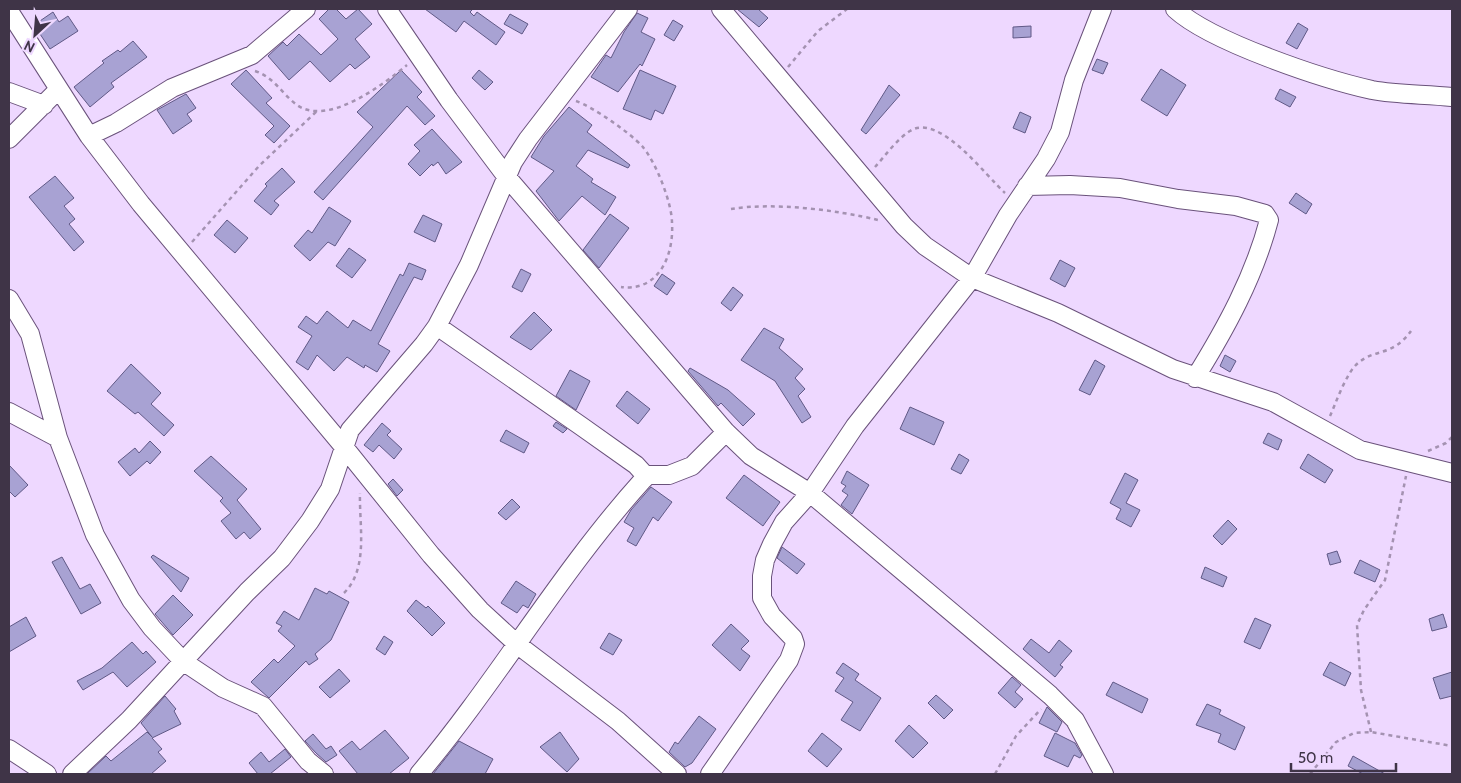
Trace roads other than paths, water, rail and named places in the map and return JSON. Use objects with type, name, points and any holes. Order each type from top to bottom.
[{"type":"street","points":[[89,136],[172,88],[252,55],[306,9]]},
{"type":"street","points":[[388,9],[418,56],[506,176],[726,432],[751,456],[810,493],[1050,695],[1075,720],[1104,774]]},
{"type":"street","points":[[72,774],[184,662],[247,592],[288,551],[328,493],[350,430],[358,418],[424,344],[437,326],[473,256],[506,176],[528,139],[563,96],[628,9]]},
{"type":"street","points":[[721,9],[865,177],[904,226],[924,246],[972,278],[1058,314],[1195,378],[1242,390],[1273,402],[1301,416],[1324,432],[1360,450],[1452,473]]},
{"type":"street","points":[[710,774],[774,684],[794,651],[793,638],[765,606],[762,598],[762,576],[765,560],[784,522],[810,493],[855,426],[972,278],[1060,132],[1074,80],[1102,9]]},
{"type":"street","points":[[1175,9],[1197,25],[1218,36],[1295,66],[1373,90],[1452,97]]},
{"type":"street","points":[[9,11],[89,136],[141,204],[344,447],[431,555],[480,610],[518,645],[618,721],[677,774]]},
{"type":"street","points":[[9,139],[59,89]]},
{"type":"street","points":[[9,92],[44,105]]},
{"type":"street","points":[[1027,186],[1070,185],[1120,188],[1178,199],[1236,206],[1266,214],[1269,220],[1266,232],[1242,296],[1230,320],[1195,378]]},
{"type":"street","points":[[9,299],[30,334],[58,438],[95,535],[131,600],[152,628],[184,662],[223,688],[263,706],[308,761],[324,774]]},
{"type":"street","points":[[437,326],[636,465],[646,476]]},
{"type":"street","points":[[9,412],[58,438]]},
{"type":"street","points":[[419,774],[518,645],[581,558],[646,476],[669,475],[692,466],[726,432]]},
{"type":"street","points":[[9,749],[47,774]]}]
